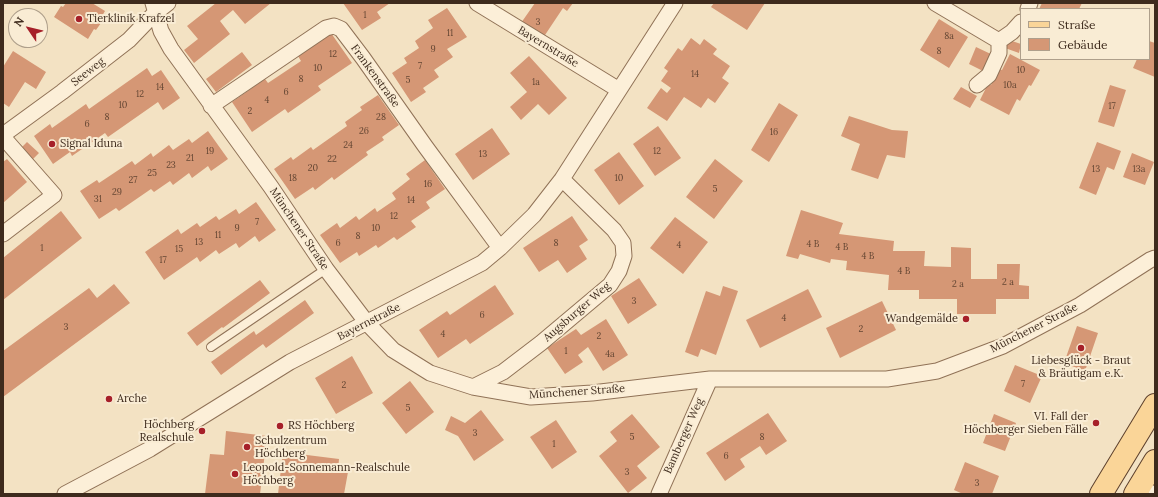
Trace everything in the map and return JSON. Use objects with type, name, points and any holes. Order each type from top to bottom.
[{"type":"main road","points":[[1101,494],[1155,405]]},
{"type":"main road","points":[[1143,490],[1155,461]]},
{"type":"street","name":"Seeweg","points":[[3,136],[128,40],[154,8],[168,3]]},
{"type":"street","name":"Bayernstraße","points":[[477,3],[619,90]]},
{"type":"street","name":"Bayernstraße","points":[[65,494],[150,448],[290,362],[482,263],[534,215],[562,179],[675,3]]},
{"type":"street","points":[[936,3],[999,41]]},
{"type":"street","name":"Münchener Straße","points":[[154,8],[161,31],[171,50],[271,187],[326,269],[367,323],[392,350],[430,373],[473,387],[531,397],[592,393],[710,379],[887,379],[937,371],[1003,346],[1080,305],[1155,258]]},
{"type":"street","points":[[999,41],[1012,32],[1020,23]]},
{"type":"street","name":"Frankenstraße","points":[[212,106],[326,28],[334,26],[341,29],[500,248]]},
{"type":"street","points":[[978,85],[989,75],[999,53],[999,41]]},
{"type":"street","points":[[3,136],[54,194],[3,234]]},
{"type":"street","name":"Augsburger Weg","points":[[473,387],[503,372],[540,343],[610,285],[619,271],[624,256],[623,242],[614,230],[562,179]]},
{"type":"street","name":"Bamberger Weg","points":[[659,494],[710,379]]},
{"type":"lane","points":[[211,347],[326,269]]},
{"type":"building","name":"Tierklinik Krafzel","points":[[66,3],[92,3],[105,11],[99,21],[101,23],[96,30],[94,29],[88,39],[54,17],[61,6],[63,7]]},
{"type":"building","points":[[216,3],[271,3],[245,24],[233,10],[220,21],[230,34],[194,63],[184,50],[198,39],[187,26]]},
{"type":"building","points":[[343,3],[390,3],[377,12],[381,18],[362,30]]},
{"type":"building","points":[[535,3],[573,3],[567,11],[563,8],[543,38],[521,23]]},
{"type":"building","points":[[714,3],[765,3],[747,30],[711,7]]},
{"type":"building","points":[[1042,3],[1082,3],[1080,8],[1040,8]]},
{"type":"building","points":[[447,8],[467,37],[447,49],[453,57],[434,70],[439,77],[423,88],[426,92],[411,102],[392,73],[407,63],[404,58],[419,48],[415,41],[433,28],[428,20]]},
{"type":"building","points":[[939,19],[968,37],[949,68],[920,50]]},
{"type":"building","points":[[331,33],[352,63],[318,86],[321,90],[288,113],[285,109],[252,132],[232,102],[265,79],[268,83],[301,61],[298,56]]},
{"type":"building","points":[[691,38],[700,45],[704,39],[717,49],[713,54],[730,66],[722,78],[729,83],[715,103],[708,98],[701,108],[684,97],[667,121],[647,108],[661,88],[667,93],[671,88],[661,81],[668,71],[664,68],[678,48],[682,51]]},
{"type":"building","points":[[1009,40],[1020,44],[1019,53],[1005,48]]},
{"type":"building","points":[[1150,41],[1155,43],[1155,77],[1133,68],[1137,60],[1150,60]]},
{"type":"building","points":[[976,47],[995,56],[987,73],[969,64]]},
{"type":"building","points":[[13,51],[46,72],[36,89],[25,82],[9,107],[3,103],[3,67]]},
{"type":"building","points":[[242,52],[252,65],[216,92],[206,79]]},
{"type":"building","points":[[1010,54],[1040,70],[1020,101],[1017,99],[1009,115],[980,100],[988,84],[991,85],[999,69],[1002,70]]},
{"type":"building","points":[[529,56],[567,98],[549,115],[538,104],[521,120],[510,107],[527,92],[510,73]]},
{"type":"building","points":[[147,68],[152,76],[161,70],[180,98],[163,110],[158,102],[108,137],[105,133],[72,156],[70,152],[53,164],[34,136],[50,124],[52,128],[86,104],[89,109]]},
{"type":"building","points":[[1110,85],[1126,90],[1114,127],[1098,122]]},
{"type":"building","points":[[961,87],[977,96],[970,108],[953,99]]},
{"type":"building","points":[[378,95],[399,125],[382,137],[384,140],[366,152],[368,155],[334,180],[332,177],[315,190],[313,187],[295,199],[274,169],[291,157],[293,160],[311,147],[313,150],[347,126],[345,122],[362,110],[360,107]]},
{"type":"building","points":[[779,103],[798,115],[769,162],[751,150]]},
{"type":"building","points":[[849,116],[892,130],[908,131],[905,158],[887,155],[878,179],[851,170],[860,144],[841,136]]},
{"type":"building","points":[[658,126],[681,158],[655,176],[633,144]]},
{"type":"building","points":[[492,128],[510,154],[473,180],[455,154]]},
{"type":"building","points":[[208,131],[228,159],[211,171],[208,166],[192,178],[189,173],[173,185],[170,181],[154,192],[151,189],[119,211],[116,208],[99,219],[80,191],[97,180],[99,183],[132,161],[135,165],[151,153],[153,157],[169,145],[173,150],[189,139],[192,143]]},
{"type":"building","points":[[27,142],[39,153],[32,160],[21,148]]},
{"type":"building","points":[[1097,142],[1121,151],[1114,170],[1107,167],[1096,195],[1079,188]]},
{"type":"building","points":[[619,152],[644,186],[619,205],[594,170]]},
{"type":"building","points":[[1132,153],[1154,162],[1145,185],[1123,177]]},
{"type":"building","points":[[7,159],[27,182],[3,203],[3,162]]},
{"type":"building","points":[[715,159],[743,181],[714,219],[686,197]]},
{"type":"building","points":[[425,160],[445,189],[426,202],[430,208],[411,221],[416,227],[397,240],[394,237],[378,248],[376,245],[359,256],[357,252],[340,263],[320,235],[337,223],[340,228],[356,216],[359,220],[375,208],[377,212],[396,199],[392,193],[410,179],[406,174]]},
{"type":"building","points":[[256,202],[276,230],[259,242],[255,236],[239,248],[236,243],[219,254],[216,250],[200,262],[197,257],[164,280],[145,252],[178,229],[181,234],[197,223],[200,227],[216,216],[219,220],[236,209],[239,214]]},
{"type":"building","points":[[801,210],[843,223],[839,234],[894,241],[893,251],[925,251],[924,266],[951,267],[951,247],[971,248],[971,279],[997,279],[997,264],[1020,264],[1019,285],[1029,286],[1029,299],[996,299],[996,314],[957,314],[957,299],[919,299],[919,290],[888,290],[889,275],[846,270],[847,261],[831,259],[830,263],[800,254],[798,259],[786,256]]},
{"type":"building","points":[[61,211],[82,238],[3,300],[3,258]]},
{"type":"building","points":[[572,216],[588,240],[579,246],[587,259],[567,273],[558,260],[539,272],[523,248]]},
{"type":"building","points":[[675,217],[708,242],[683,274],[650,248]]},
{"type":"building","points":[[639,278],[657,305],[628,324],[611,296]]},
{"type":"building","points":[[260,280],[270,293],[197,346],[187,333]]},
{"type":"building","points":[[114,284],[130,303],[3,397],[3,351],[89,288],[97,298]]},
{"type":"building","points":[[495,285],[514,314],[470,344],[466,339],[438,358],[419,330],[447,311],[450,315]]},
{"type":"building","points":[[723,286],[738,291],[716,355],[701,349],[698,357],[685,352],[706,291],[720,296]]},
{"type":"building","points":[[808,289],[822,317],[760,348],[746,320]]},
{"type":"building","points":[[305,300],[314,313],[266,348],[263,344],[221,375],[211,362],[254,331],[256,335]]},
{"type":"building","points":[[882,301],[896,330],[840,358],[826,328]]},
{"type":"building","points":[[606,319],[628,355],[603,371],[588,347],[578,355],[583,362],[565,374],[547,348],[576,329],[581,335]]},
{"type":"building","name":"Liebesglück - Braut & Bräutigam e.K.","points":[[1077,326],[1098,333],[1085,371],[1064,363]]},
{"type":"building","points":[[352,356],[373,393],[336,414],[315,378]]},
{"type":"building","points":[[1015,365],[1042,376],[1030,403],[1004,391]]},
{"type":"building","points":[[410,381],[434,412],[406,434],[382,403]]},
{"type":"building","points":[[481,410],[504,440],[474,461],[458,436],[445,430],[451,416],[465,423]]},
{"type":"building","points":[[768,413],[787,441],[766,455],[760,446],[740,459],[745,467],[725,481],[706,453]]},
{"type":"building","points":[[632,414],[660,447],[637,466],[647,478],[628,493],[599,456],[617,441],[610,432]]},
{"type":"building","points":[[994,414],[1016,423],[1005,451],[983,443]]},
{"type":"building","points":[[556,420],[577,452],[552,469],[530,437]]},
{"type":"building","name":"Leopold-Sonnemann-Realschule Höchberg","points":[[226,431],[267,436],[260,494],[205,494],[210,454],[224,455]]},
{"type":"building","name":"Leopold-Sonnemann-Realschule Höchberg","points":[[283,452],[339,459],[338,471],[348,472],[344,494],[278,494]]},
{"type":"building","points":[[965,462],[999,476],[992,494],[963,494],[954,490]]},
{"type":"place","name":"Tierklinik Krafzel","points":[[79,19]]},
{"type":"place","name":"Signal Iduna","points":[[52,144]]},
{"type":"place","name":"Wandgemälde","points":[[966,319]]},
{"type":"place","name":"Liebesglück - Braut & Bräutigam e.K.","points":[[1081,348]]},
{"type":"place","name":"Arche","points":[[109,399]]},
{"type":"place","name":"VI. Fall der Höchberger Sieben Fälle","points":[[1096,423]]},
{"type":"place","name":"RS Höchberg","points":[[280,426]]},
{"type":"place","name":"Höchberg Realschule","points":[[202,431]]},
{"type":"place","name":"Schulzentrum Höchberg","points":[[247,447]]},
{"type":"place","name":"Leopold-Sonnemann-Realschule Höchberg","points":[[235,474]]}]
